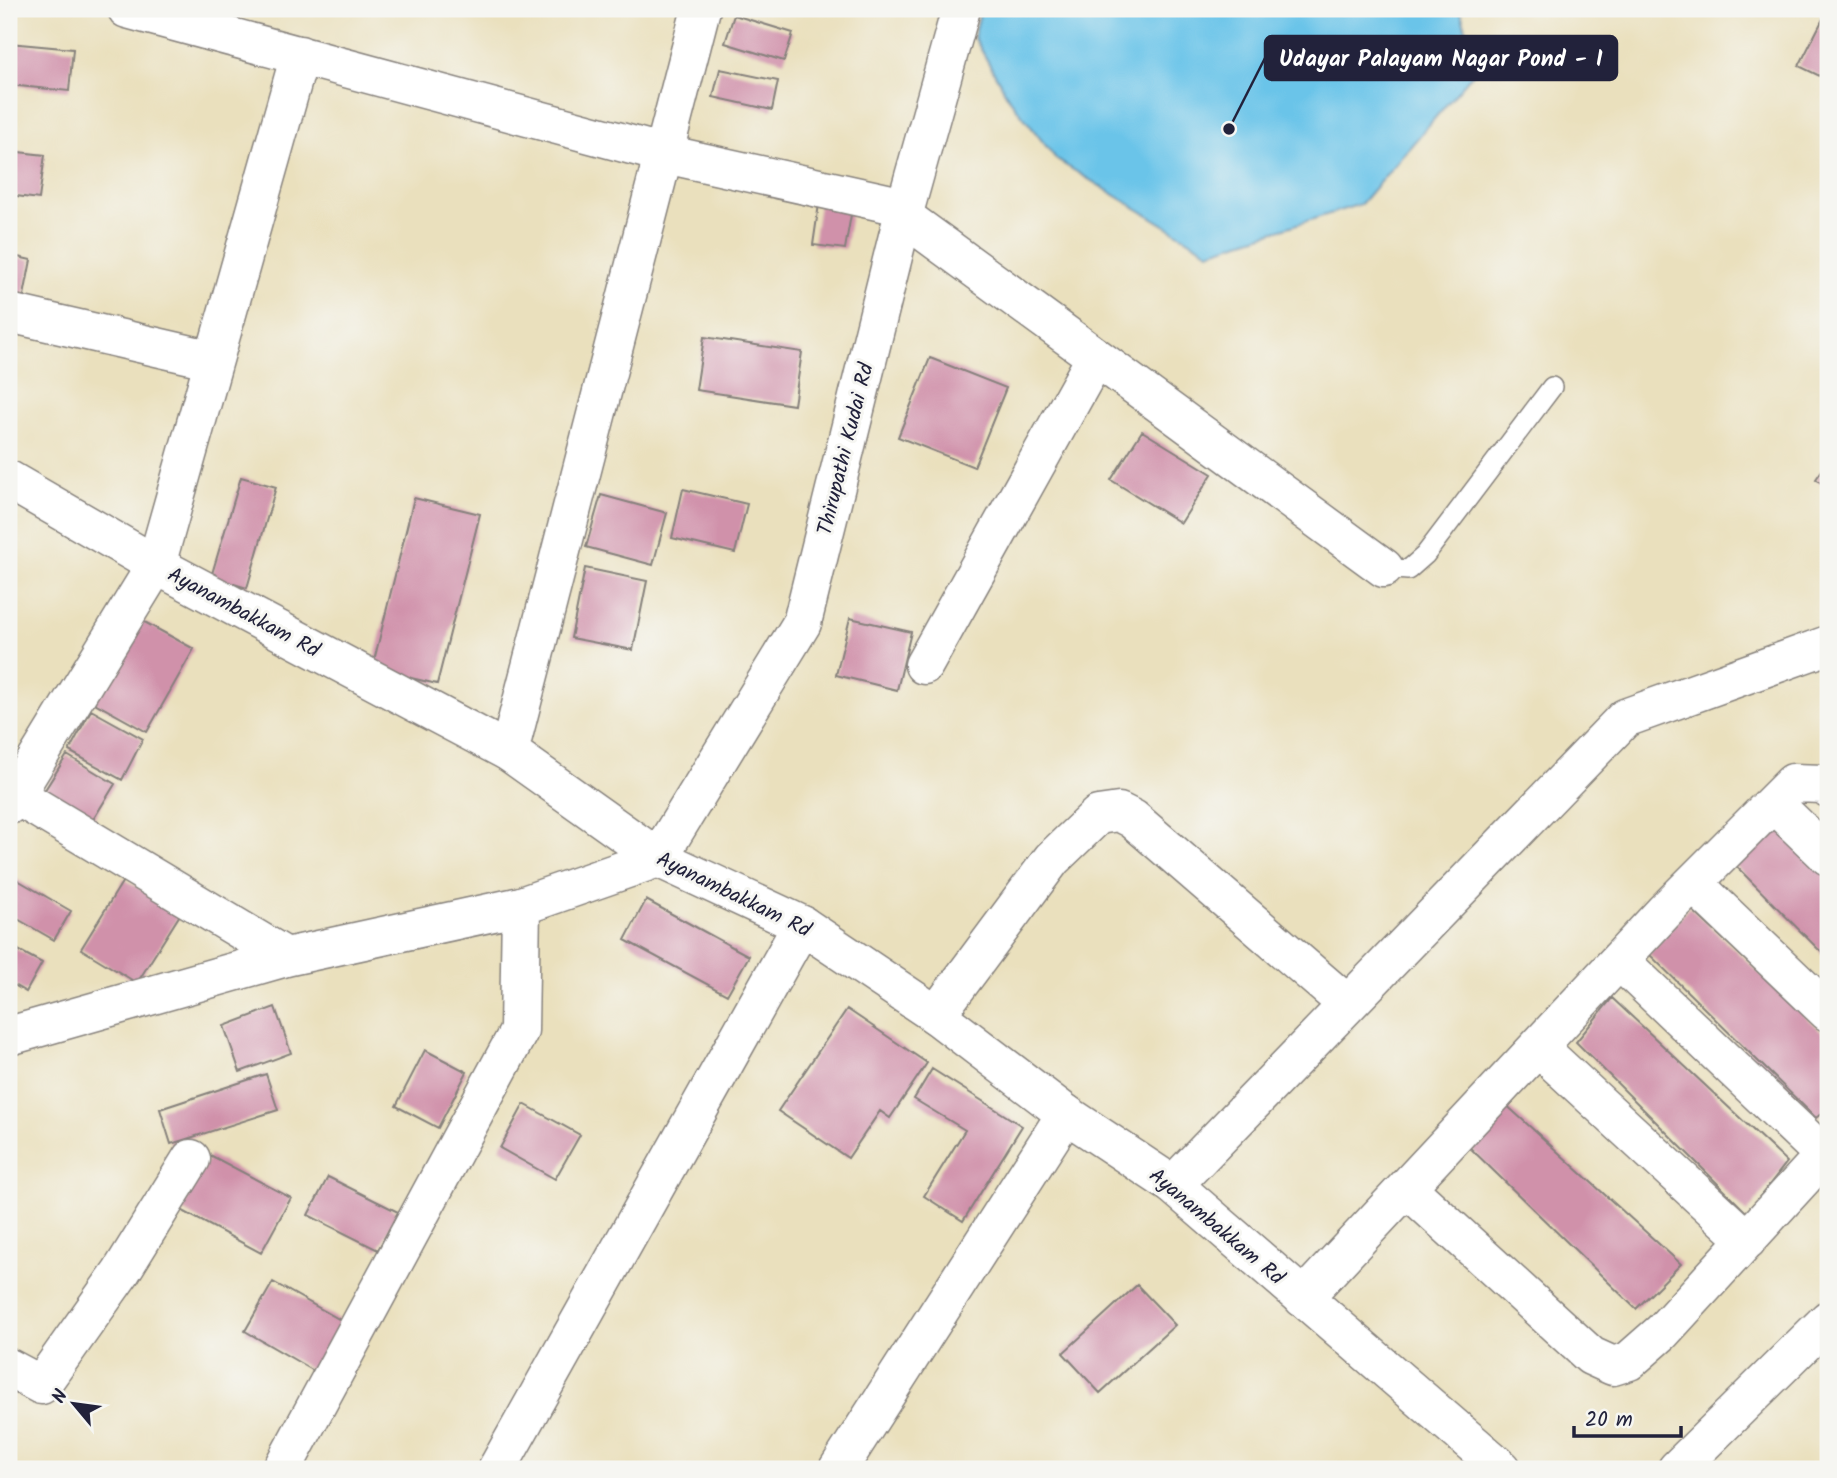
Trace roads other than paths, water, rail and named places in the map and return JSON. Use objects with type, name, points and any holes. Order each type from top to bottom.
[{"type":"street","points":[[127,9],[665,154],[904,211],[1096,358],[1384,568]]},
{"type":"street","points":[[509,752],[701,9]]},
{"type":"street","name":"Thirupathi Kudai Rd","points":[[657,858],[802,623],[904,211],[961,9]]},
{"type":"street","points":[[286,957],[11,797],[156,565],[300,55]]},
{"type":"street","points":[[9,313],[214,360]]},
{"type":"street","points":[[924,666],[1096,358]]},
{"type":"street","name":"Ayanambakkam Rd","points":[[9,480],[156,565],[509,752],[657,858],[802,925],[936,1015],[1066,1114],[1173,1185],[1502,1469]]},
{"type":"street","points":[[1173,1185],[1625,718],[1828,645]]},
{"type":"street","points":[[1303,1298],[1619,960],[1793,783],[1823,784],[1828,788]]},
{"type":"street","points":[[1773,803],[1828,856]]},
{"type":"street","points":[[936,1015],[1052,859],[1098,816],[1119,811],[1133,819],[1347,1004]]},
{"type":"street","points":[[9,1036],[286,957],[521,906],[657,858]]},
{"type":"street","points":[[1693,883],[1828,1012]]},
{"type":"street","points":[[282,1469],[520,1031],[521,906]]},
{"type":"street","points":[[498,1469],[802,925]]},
{"type":"street","points":[[1407,1188],[1591,1356],[1613,1366],[1629,1361],[1662,1332],[1826,1153],[1619,960]]},
{"type":"street","points":[[1538,1047],[1747,1240]]},
{"type":"street","points":[[838,1469],[1066,1114]]},
{"type":"street","points":[[9,1368],[41,1384],[121,1272],[191,1159]]},
{"type":"street","points":[[1677,1469],[1828,1320]]},
{"type":"lane","points":[[1384,568],[1408,570],[1424,555],[1552,387]]},
{"type":"water","points":[[981,9],[1460,9],[1477,69],[1361,204],[1209,252],[1057,160],[1008,97],[974,37]]},
{"type":"place","name":"Udayar Palayam Nagar Pond - I","points":[[1229,129]]}]
